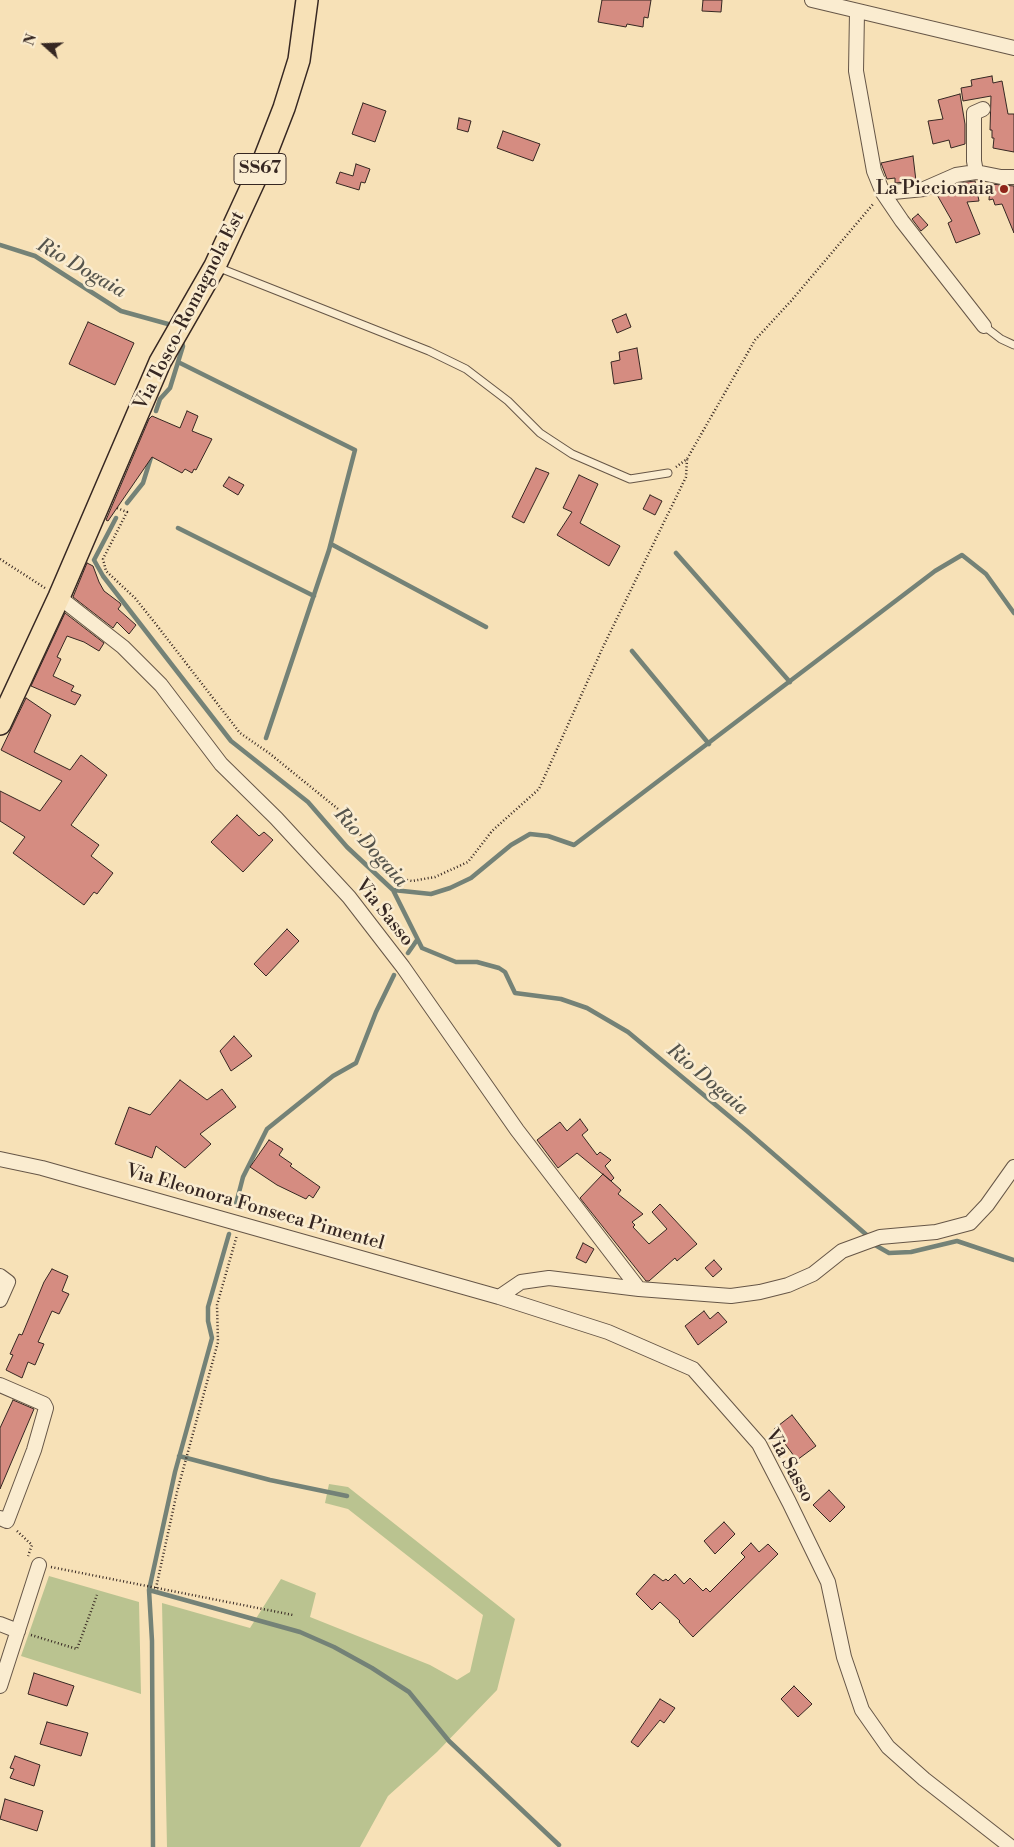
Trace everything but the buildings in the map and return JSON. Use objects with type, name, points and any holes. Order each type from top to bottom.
[{"type":"main road","name":"Via Tosco-Romagnola Est","points":[[0,724],[59,596],[149,385],[175,333],[214,266],[255,178],[284,108],[299,60],[307,0]]},
{"type":"street","points":[[812,0],[1014,48]]},
{"type":"street","points":[[858,12],[856,70],[874,171],[883,193],[902,221],[984,326]]},
{"type":"street","points":[[976,172],[974,161],[974,113],[983,109]]},
{"type":"street","points":[[883,193],[924,189],[956,175],[976,172],[1001,177],[1014,177]]},
{"type":"street","name":"Via Sasso","points":[[59,596],[123,647],[162,685],[220,764],[276,818],[349,897],[403,966],[517,1130],[639,1289]]},
{"type":"street","name":"Via Eleonora Fonseca Pimentel","points":[[0,1159],[42,1168],[499,1297]]},
{"type":"street","points":[[499,1297],[521,1282],[549,1278],[639,1289],[731,1296],[760,1292],[788,1285],[813,1274],[842,1251],[880,1237],[936,1232],[970,1223],[1014,1167]]},
{"type":"street","points":[[0,1276],[8,1282],[0,1300]]},
{"type":"street","name":"Via Sasso","points":[[499,1297],[608,1332],[693,1369],[759,1444],[789,1502],[828,1582],[844,1657],[862,1710],[888,1747],[924,1779],[1011,1847]]},
{"type":"street","points":[[0,1385],[44,1404],[46,1408],[34,1450],[4,1519]]},
{"type":"street","points":[[0,1686],[39,1566]]},
{"type":"street","points":[[0,1624],[18,1631]]},
{"type":"lane","points":[[214,266],[429,350],[466,369],[508,401],[540,433],[572,454],[630,479],[668,473]]},
{"type":"lane","points":[[984,326],[1001,339],[1014,345]]},
{"type":"path","points":[[100,501],[127,512],[103,558],[106,571],[135,598],[240,732],[270,753],[338,809],[401,879],[412,881],[436,877],[468,862],[492,831],[539,789],[607,638],[686,477],[687,459],[754,340],[883,193]]},
{"type":"path","points":[[0,559],[59,596]]},
{"type":"path","points":[[156,1588],[177,1492],[218,1342],[217,1304],[240,1224]]},
{"type":"path","points":[[4,1519],[32,1545],[27,1561],[39,1566],[293,1615]]},
{"type":"path","points":[[18,1631],[77,1649],[97,1595]]},
{"type":"green space","points":[[329,1484],[348,1487],[515,1619],[497,1690],[437,1752],[388,1796],[360,1847],[167,1847],[162,1603],[250,1628],[281,1579],[316,1593],[310,1617],[430,1665],[457,1680],[470,1672],[483,1615],[348,1509],[325,1503]]},
{"type":"green space","points":[[49,1576],[139,1602],[141,1694],[21,1656]]},
{"type":"waterway","name":"Rio Dogaia","points":[[0,245],[35,256],[121,311],[168,324],[172,330]]},
{"type":"waterway","name":"Rio Dogaia","points":[[156,411],[160,399],[170,388],[183,346],[181,339]]},
{"type":"waterway","points":[[178,362],[355,450],[329,550],[266,738]]},
{"type":"waterway","name":"Rio Dogaia","points":[[127,503],[143,483],[152,454]]},
{"type":"waterway","name":"Rio Dogaia","points":[[116,518],[94,560],[103,576],[231,741],[308,802],[347,847],[393,890],[422,948],[456,962],[477,962],[499,968],[505,972],[515,993],[561,999],[587,1008],[628,1032],[747,1131],[869,1237]]},
{"type":"waterway","points":[[178,528],[314,596]]},
{"type":"waterway","points":[[331,544],[486,627]]},
{"type":"waterway","points":[[676,553],[790,682]]},
{"type":"waterway","points":[[393,890],[431,894],[450,888],[471,878],[511,845],[530,834],[548,836],[574,845],[935,571],[962,555],[986,574],[1014,613]]},
{"type":"waterway","points":[[632,651],[709,744]]},
{"type":"waterway","points":[[408,953],[417,940]]},
{"type":"waterway","points":[[236,1204],[243,1177],[267,1129],[333,1076],[356,1063],[376,1012],[394,975]]},
{"type":"waterway","points":[[153,1847],[152,1641],[149,1590],[175,1472],[212,1338],[208,1321],[208,1307],[229,1234]]},
{"type":"waterway","name":"Rio Dogaia","points":[[875,1245],[889,1253],[911,1252],[957,1241],[1014,1260]]},
{"type":"waterway","points":[[179,1456],[270,1480],[347,1496]]},
{"type":"waterway","points":[[149,1590],[300,1632],[334,1647],[372,1668],[409,1692],[449,1741],[559,1845]]},
{"type":"place","name":"La Piccionaia","points":[[1004,189]]}]
